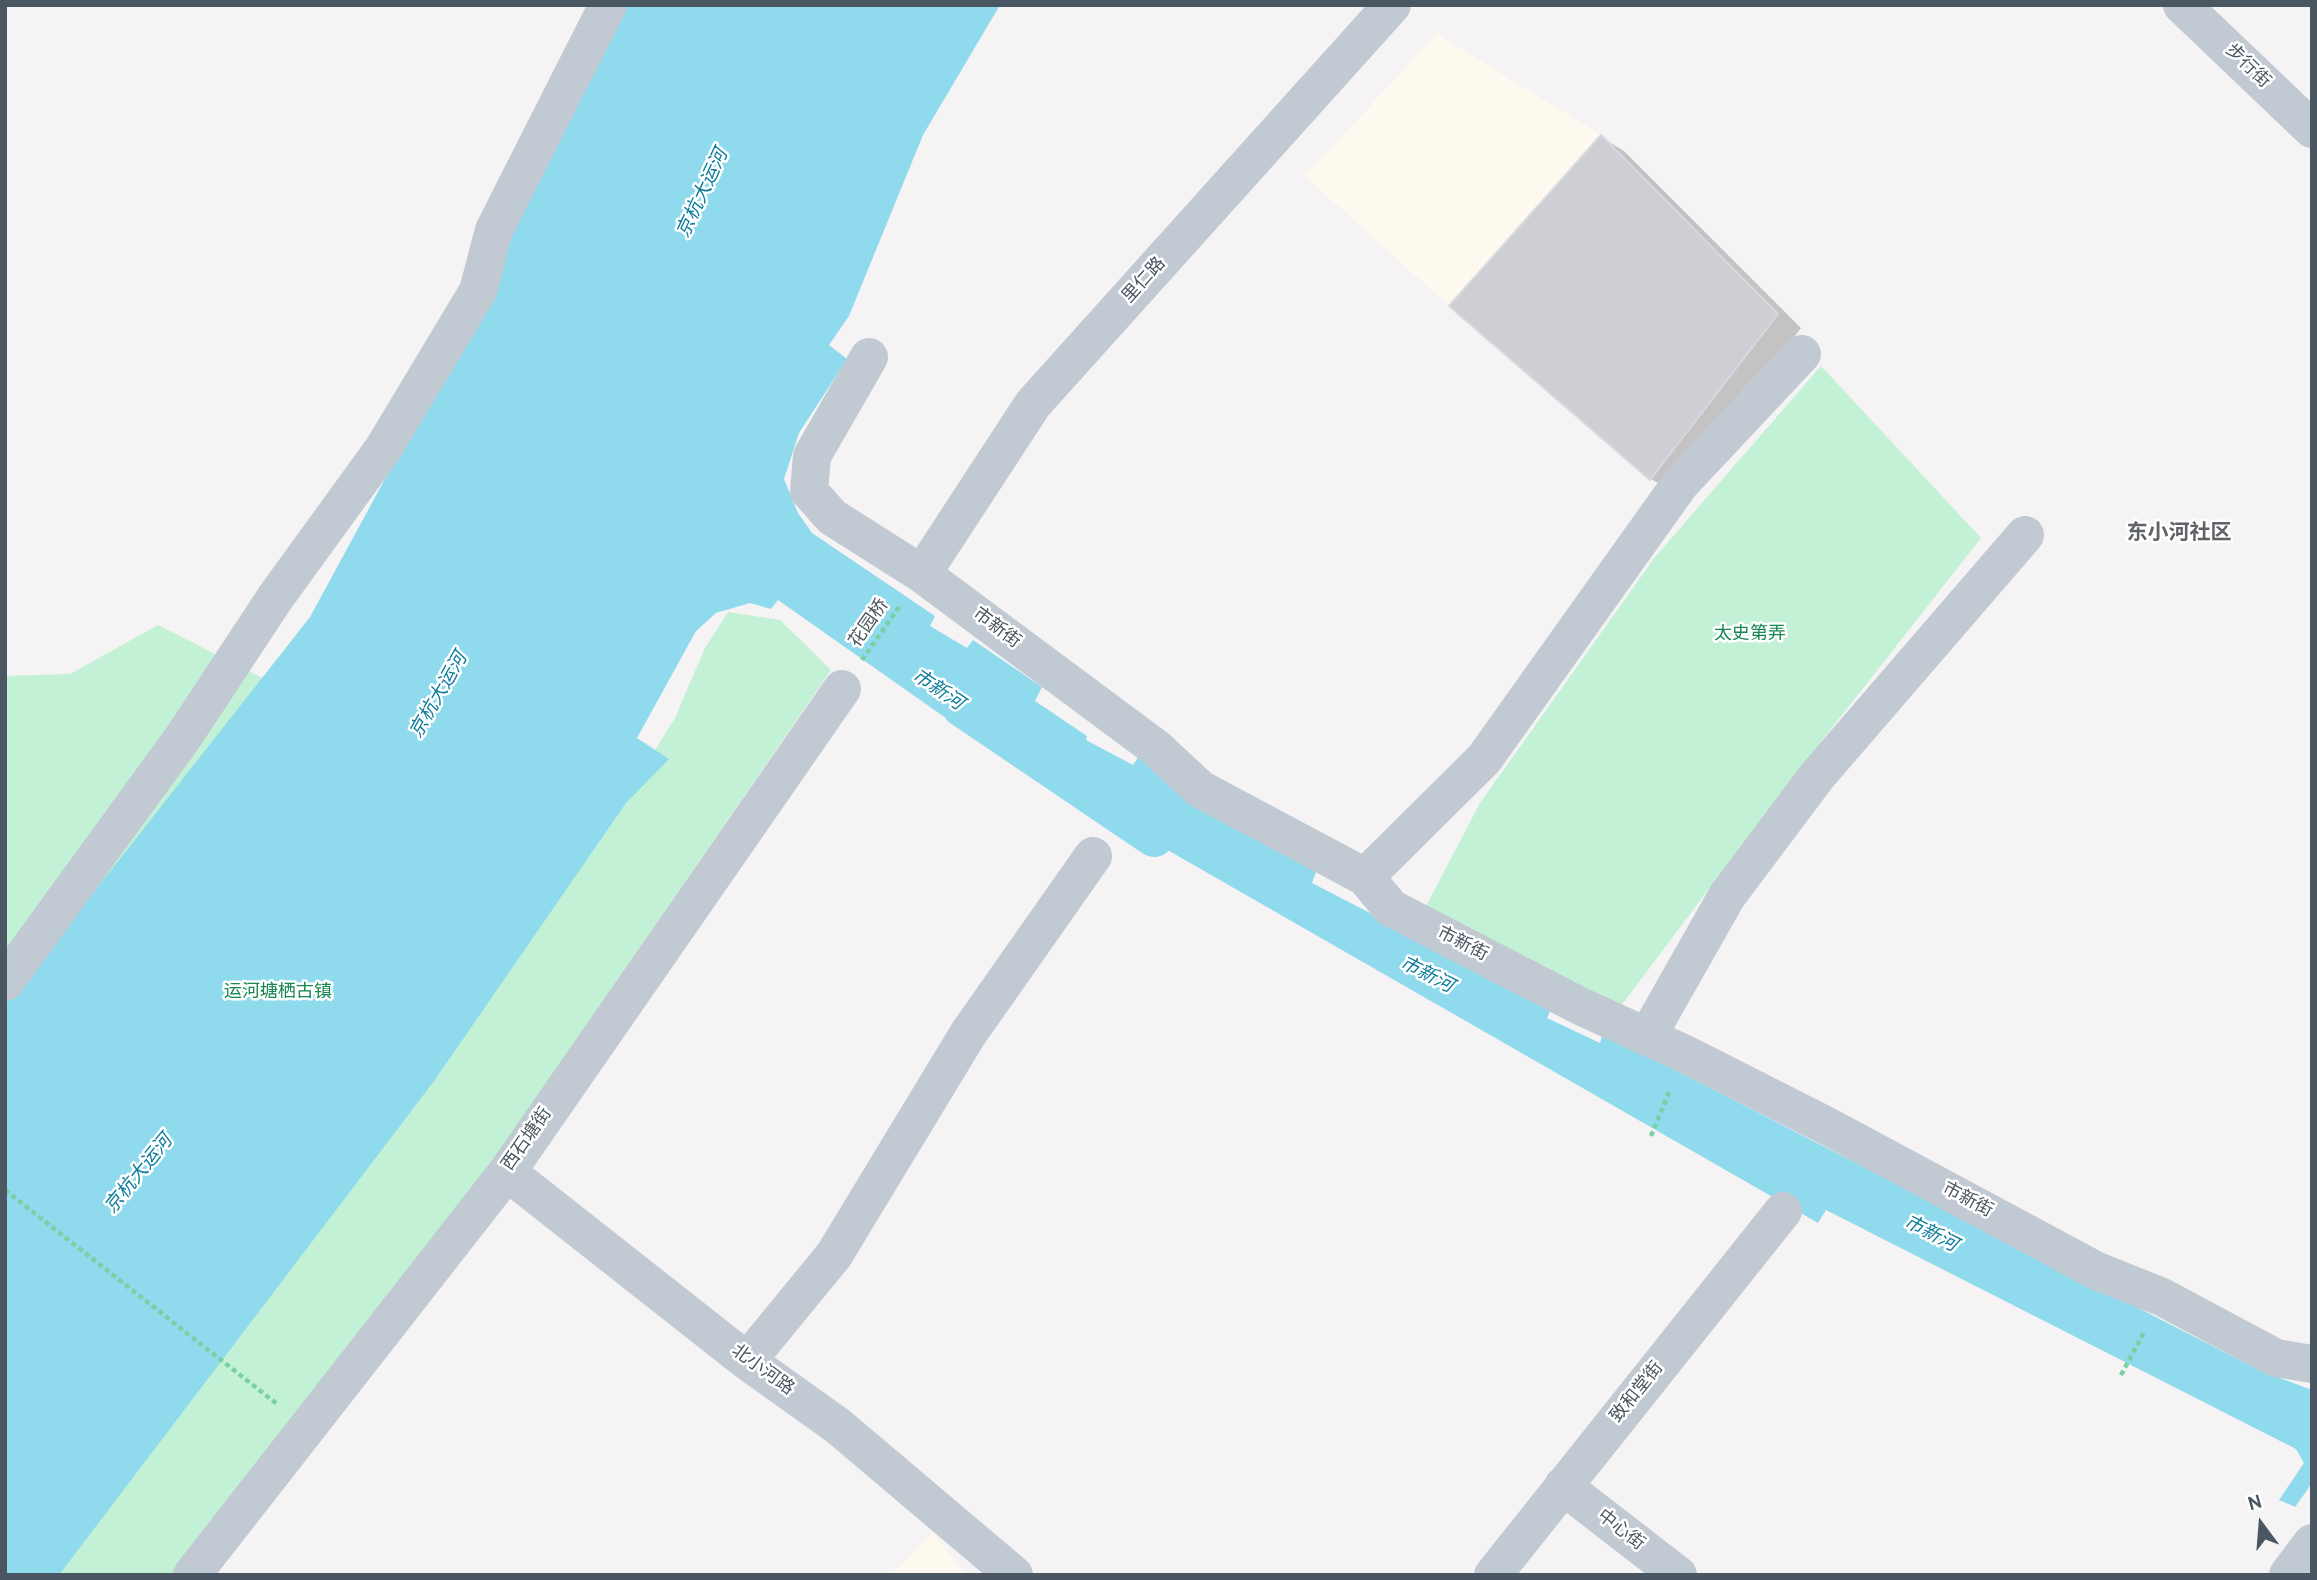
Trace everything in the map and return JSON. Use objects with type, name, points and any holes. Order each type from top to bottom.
[{"type":"street","points":[[5,982],[184,736],[275,598],[383,449],[478,292],[494,230],[608,5]]},
{"type":"street","name":"里仁路","points":[[922,574],[1033,404],[1392,5]]},
{"type":"street","name":"步行街","points":[[2182,5],[2312,129]]},
{"type":"street","points":[[1365,877],[1484,759],[1680,484],[1802,354]]},
{"type":"street","name":"市新街","points":[[869,357],[812,456],[809,491],[832,517],[922,574],[1156,748],[1200,789],[1365,877],[1391,908],[1580,1006],[1685,1054],[1827,1126],[2097,1271],[2162,1297],[2276,1358],[2312,1364]]},
{"type":"street","points":[[1647,1037],[1727,896],[1817,776],[2025,535]]},
{"type":"street","name":"西石塘街","points":[[192,1575],[507,1171],[842,689]]},
{"type":"street","points":[[747,1361],[834,1255],[968,1034],[1093,856]]},
{"type":"street","name":"北小河路","points":[[507,1171],[747,1361],[838,1426],[1014,1575]]},
{"type":"street","name":"致和堂街","points":[[1493,1575],[1783,1211]]},
{"type":"street","name":"中心街","points":[[1563,1486],[1678,1575]]},
{"type":"street","points":[[2288,1575],[2312,1543]]},
{"type":"path","name":"花园桥","points":[[842,689],[922,574]]},
{"type":"path","points":[[1651,1136],[1685,1054]]},
{"type":"path","points":[[5,1190],[307,1429]]},
{"type":"path","points":[[2121,1375],[2162,1297]]},
{"type":"shaded area","points":[[1437,34],[1601,135],[1449,306],[1305,176]]},
{"type":"shaded area","points":[[933,1532],[965,1575],[891,1575]]},
{"type":"green space","name":"太史第弄","points":[[1821,366],[1981,538],[1780,794],[1621,1006],[1422,914],[1480,803],[1655,557]]},
{"type":"green space","name":"运河·塘栖古镇","points":[[728,612],[780,620],[831,670],[207,1575],[5,1575],[5,676],[70,674],[158,625],[595,847],[675,718],[705,648]]},
{"type":"water","name":"京杭大运河","points":[[618,5],[1000,5],[923,135],[849,316],[829,345],[847,359],[799,433],[784,479],[798,513],[812,533],[935,616],[930,626],[967,648],[973,640],[1042,687],[1035,701],[1087,736],[1086,740],[1133,765],[1141,753],[1317,869],[1312,883],[1552,1007],[1547,1018],[1600,1043],[1603,1033],[2261,1371],[2312,1390],[2312,1514],[2279,1500],[2304,1463],[2296,1449],[1826,1210],[1818,1223],[1103,813],[1109,802],[1012,734],[1003,744],[956,714],[950,721],[778,600],[771,609],[750,603],[716,613],[696,631],[637,738],[669,759],[626,803],[434,1081],[59,1575],[5,1575],[5,1005],[310,617],[493,280],[549,143]]},
{"type":"pier","points":[[2312,1483],[2312,1518],[2293,1510]]},
{"type":"building","points":[[1601,135],[1778,314],[1650,480],[1449,306]]},
{"type":"waterway","name":"市新河","points":[[962,707],[1154,837]]},
{"type":"district","name":"东小河社区","points":[[2179,535]]}]
